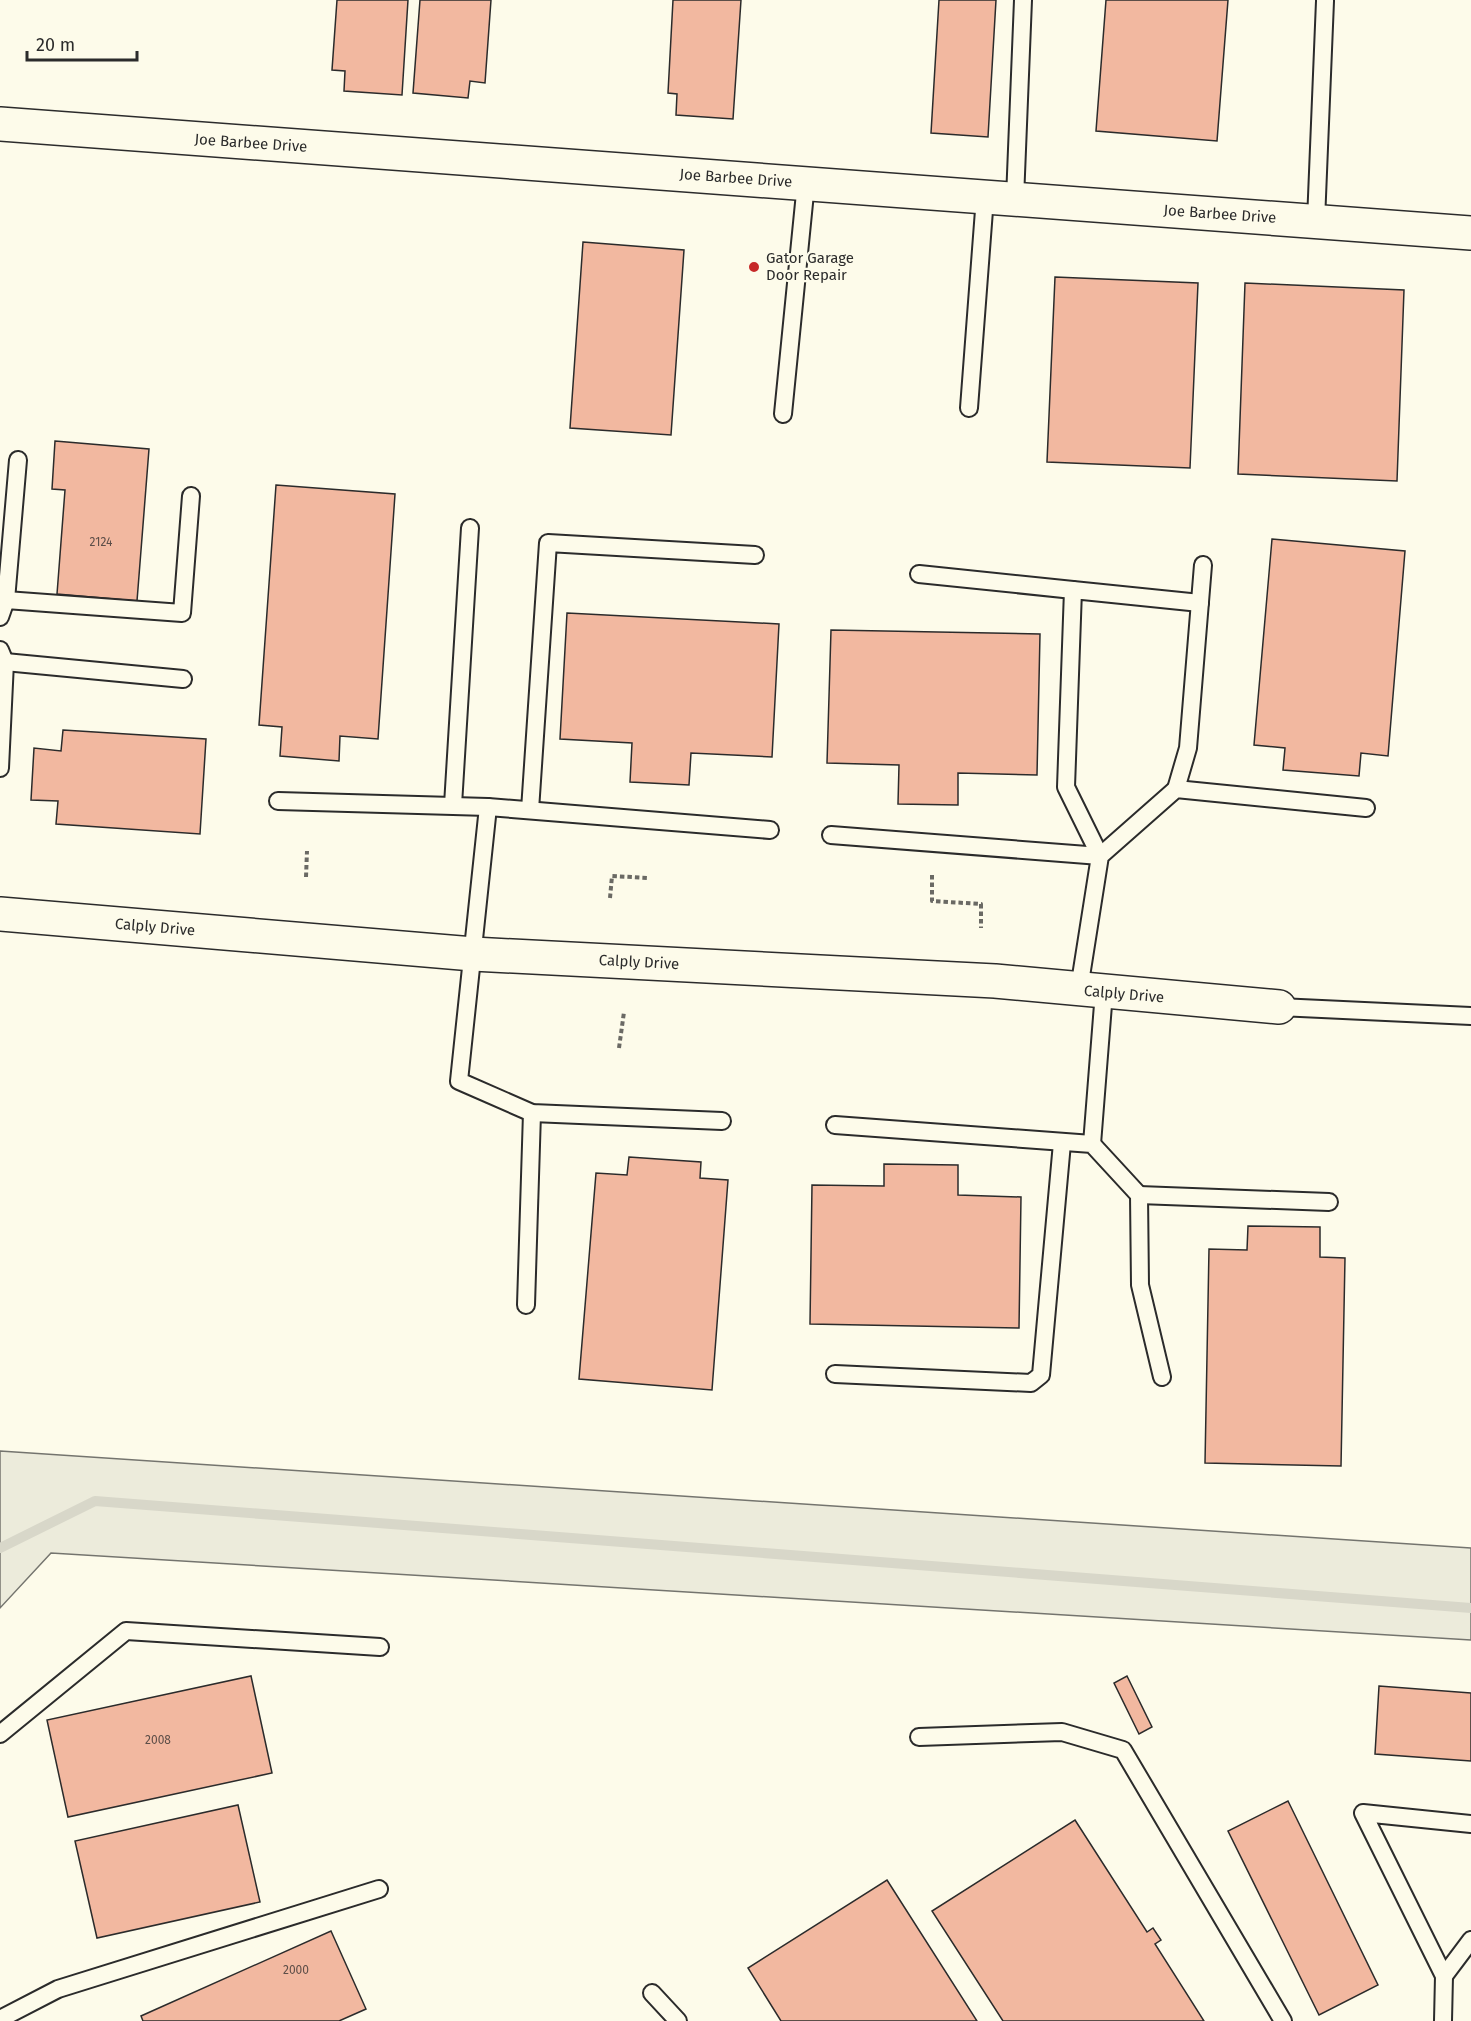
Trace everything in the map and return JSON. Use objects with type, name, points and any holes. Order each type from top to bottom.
[{"type":"street","name":"Joe Barbee Drive","points":[[0,124],[1471,233]]},
{"type":"street","name":"Calply Drive","points":[[0,914],[473,954],[983,981],[1279,1008]]},
{"type":"lane","points":[[969,408],[1000,198],[1023,0]]},
{"type":"lane","points":[[1316,221],[1325,1]]},
{"type":"lane","points":[[783,414],[806,183]]},
{"type":"lane","points":[[0,617],[6,600],[18,459]]},
{"type":"lane","points":[[6,600],[182,613],[191,496]]},
{"type":"lane","points":[[453,805],[470,528]]},
{"type":"lane","points":[[530,810],[548,543],[754,555]]},
{"type":"lane","points":[[831,836],[1100,856],[1176,789],[1188,748],[1203,565]]},
{"type":"lane","points":[[919,574],[1200,603]]},
{"type":"lane","points":[[1073,590],[1066,787],[1100,856],[1092,991],[1092,1144],[1139,1195],[1140,1285],[1162,1377]]},
{"type":"lane","points":[[0,768],[2,656],[183,679]]},
{"type":"lane","points":[[1176,789],[1366,808]]},
{"type":"lane","points":[[278,801],[488,807],[770,830]]},
{"type":"lane","points":[[488,807],[459,1081],[532,1113],[722,1121]]},
{"type":"lane","points":[[1279,1008],[1471,1016]]},
{"type":"lane","points":[[526,1305],[532,1113]]},
{"type":"lane","points":[[835,1125],[1092,1144]]},
{"type":"lane","points":[[835,1374],[1031,1383],[1041,1375],[1062,1143]]},
{"type":"lane","points":[[1139,1195],[1329,1202]]},
{"type":"lane","points":[[0,1734],[126,1631],[380,1647]]},
{"type":"lane","points":[[920,1737],[1062,1732],[1123,1750],[1283,2021]]},
{"type":"lane","points":[[1443,2021],[1444,1976],[1363,1813],[1471,1824]]},
{"type":"lane","points":[[0,2019],[58,1989],[379,1889]]},
{"type":"lane","points":[[1444,1976],[1471,1940]]},
{"type":"lane","points":[[652,1994],[678,2021]]},
{"type":"path","points":[[306,877],[307,851]]},
{"type":"path","points":[[932,875],[932,901],[981,904],[981,928]]},
{"type":"path","points":[[610,898],[612,876],[649,878]]},
{"type":"path","points":[[619,1048],[624,1012]]},
{"type":"shaded area","points":[[0,1451],[1471,1548],[1471,1640],[51,1553],[0,1608]]},
{"type":"building","points":[[337,0],[408,0],[402,95],[344,91],[345,71],[332,70]]},
{"type":"building","points":[[420,0],[491,0],[485,83],[470,81],[468,98],[413,93]]},
{"type":"building","points":[[673,0],[741,0],[733,119],[676,115],[677,94],[668,93]]},
{"type":"building","points":[[939,0],[996,0],[988,137],[931,133]]},
{"type":"building","points":[[1106,0],[1228,0],[1217,141],[1096,131]]},
{"type":"building","points":[[583,242],[684,250],[671,435],[570,428]]},
{"type":"building","points":[[1055,277],[1198,283],[1190,468],[1047,462]]},
{"type":"building","points":[[1245,283],[1404,290],[1397,481],[1238,474]]},
{"type":"building","points":[[55,441],[149,449],[137,601],[57,594],[65,490],[52,489]]},
{"type":"building","points":[[276,485],[395,494],[378,739],[340,736],[339,761],[280,756],[282,727],[259,725]]},
{"type":"building","points":[[1272,539],[1405,551],[1388,756],[1361,753],[1359,776],[1283,770],[1285,748],[1254,745]]},
{"type":"building","points":[[567,613],[779,624],[772,757],[691,753],[689,785],[630,782],[632,743],[560,739]]},
{"type":"building","points":[[831,630],[1040,634],[1037,775],[958,773],[958,805],[898,804],[899,765],[827,763]]},
{"type":"building","points":[[63,730],[206,739],[200,834],[56,824],[58,801],[31,800],[34,748],[61,751]]},
{"type":"building","points":[[629,1157],[701,1162],[700,1178],[728,1180],[712,1390],[579,1379],[596,1173],[627,1175]]},
{"type":"building","points":[[884,1164],[958,1165],[958,1195],[1021,1197],[1019,1328],[810,1324],[812,1185],[884,1186]]},
{"type":"building","points":[[1248,1226],[1320,1227],[1320,1257],[1345,1258],[1341,1466],[1205,1463],[1209,1249],[1247,1250]]},
{"type":"building","points":[[251,1676],[272,1773],[68,1817],[47,1720]]},
{"type":"building","points":[[1127,1676],[1152,1727],[1139,1734],[1114,1683]]},
{"type":"building","points":[[1379,1686],[1471,1693],[1471,1761],[1375,1754]]},
{"type":"building","points":[[1288,1801],[1378,1985],[1319,2015],[1228,1831]]},
{"type":"building","points":[[238,1805],[260,1902],[97,1938],[75,1841]]},
{"type":"building","points":[[1075,1820],[1147,1932],[1153,1928],[1161,1940],[1155,1944],[1204,2021],[1003,2021],[932,1911]]},
{"type":"building","points":[[887,1880],[977,2021],[781,2021],[748,1968]]},
{"type":"building","points":[[331,1931],[366,2009],[339,2021],[143,2021],[141,2016]]},
{"type":"waterway","points":[[0,1548],[95,1501],[1471,1608]]},
{"type":"place","name":"Gator Garage Door Repair","points":[[754,267]]}]
